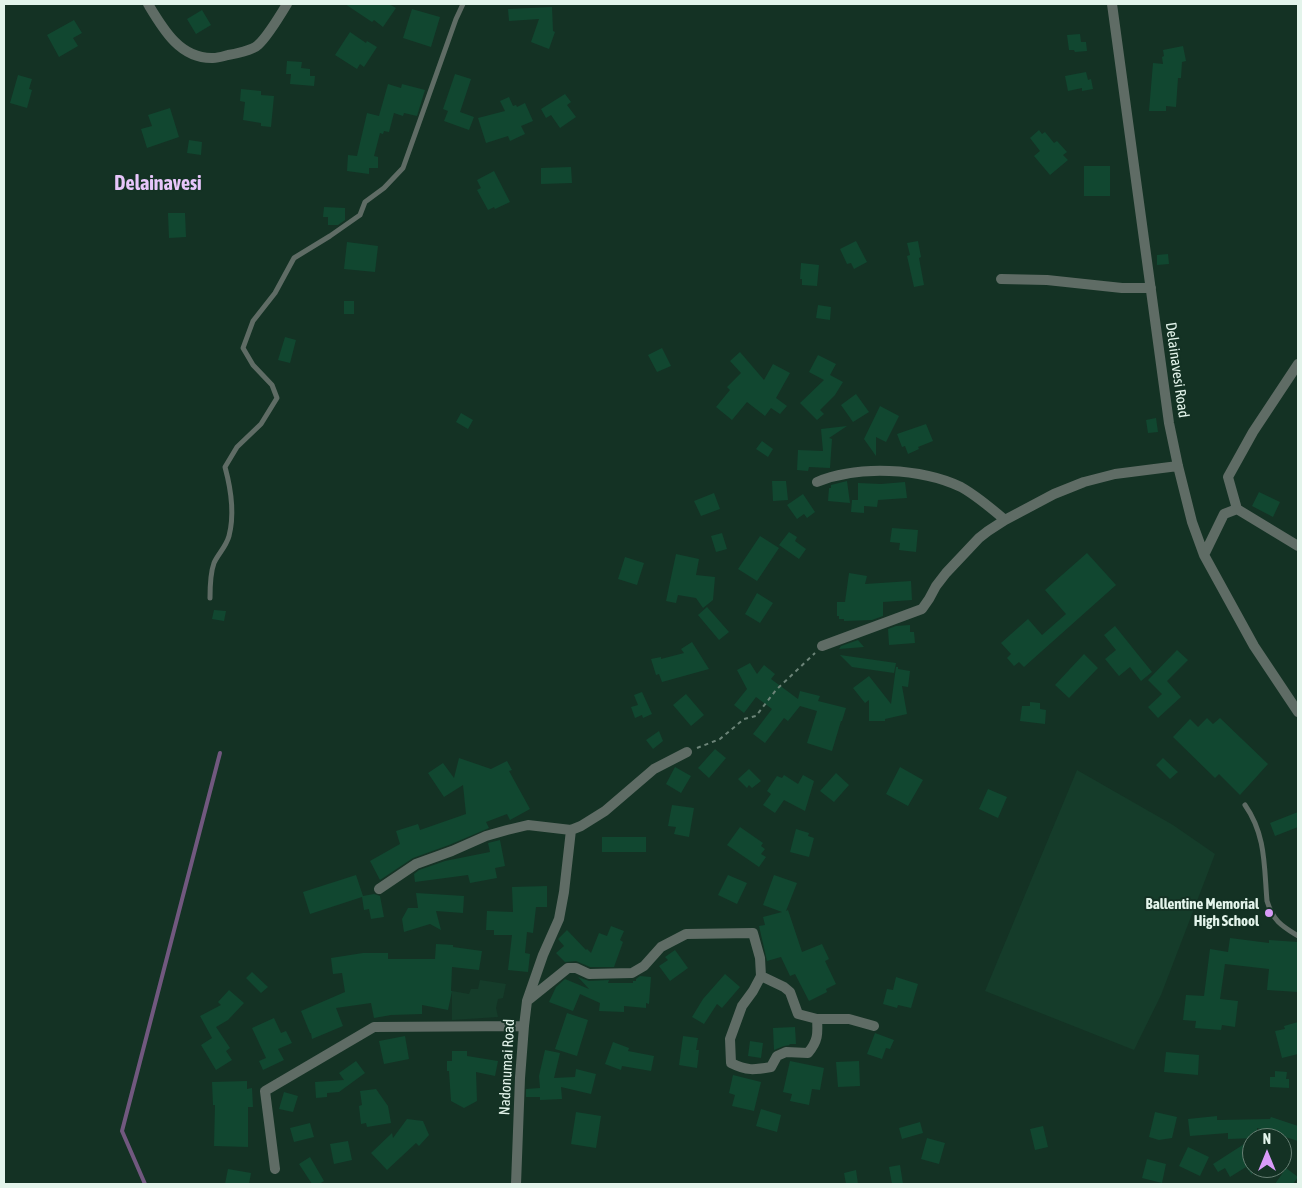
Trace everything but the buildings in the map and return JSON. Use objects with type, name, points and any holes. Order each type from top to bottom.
[{"type":"street","points":[[148,4],[161,26],[181,48],[194,56],[213,58],[233,55],[257,46],[287,4]]},
{"type":"street","name":"Delainavesi Road","points":[[1112,4],[1169,424],[1192,522],[1204,555],[1254,646],[1298,712]]},
{"type":"street","points":[[1001,279],[1047,280],[1122,288],[1151,288]]},
{"type":"street","points":[[1298,364],[1253,432],[1228,477],[1237,510],[1298,546]]},
{"type":"street","points":[[822,646],[922,609],[946,572],[984,535],[1005,520],[1054,494],[1084,482],[1115,474],[1178,466]]},
{"type":"street","points":[[817,482],[828,477],[853,472],[896,472],[925,476],[950,483],[970,492],[1005,520]]},
{"type":"street","points":[[1204,555],[1224,514],[1237,510]]},
{"type":"street","points":[[379,889],[416,864],[493,834],[528,825],[571,830],[581,826],[605,811],[654,769],[687,752]]},
{"type":"street","name":"Nadonumai Road","points":[[516,1184],[527,1001],[562,909],[571,830]]},
{"type":"street","points":[[527,1001],[568,968],[576,968],[589,974],[632,973],[644,966],[661,947],[686,934],[753,933],[760,958],[760,976],[753,991],[742,1006],[730,1039],[731,1063],[743,1069],[756,1070],[771,1067],[777,1056],[786,1052],[808,1054],[814,1046],[818,1033],[817,1019]]},
{"type":"street","points":[[760,976],[784,987],[790,992],[798,1014],[817,1019],[849,1019],[874,1026]]},
{"type":"street","points":[[275,1169],[265,1091],[374,1027],[524,1026]]},
{"type":"lane","points":[[210,598],[210,583],[214,564],[229,536],[232,496],[225,467],[237,446],[261,424],[277,398],[272,385],[253,365],[243,348],[253,321],[276,293],[294,258],[360,215],[365,202],[384,188],[403,168],[463,4]]},
{"type":"lane","points":[[1245,806],[1253,817],[1261,838],[1269,908],[1280,925],[1298,936]]},
{"type":"path","points":[[687,752],[720,739],[744,719],[756,716],[776,690],[822,646]]},
{"type":"shaded area","points":[[1077,770],[1173,825],[1215,854],[1161,995],[1134,1050],[985,991]]},
{"type":"shaded area","points":[[480,980],[506,984],[503,998],[498,999],[496,1008],[498,1017],[452,1020],[452,991],[469,994],[471,989],[478,989]]},
{"type":"waterway","points":[[145,1184],[122,1131],[220,753]]},
{"type":"place","name":"Ballentine Memorial High School","points":[[1269,913]]},
{"type":"district","name":"Delainavesi","points":[[158,184]]}]
